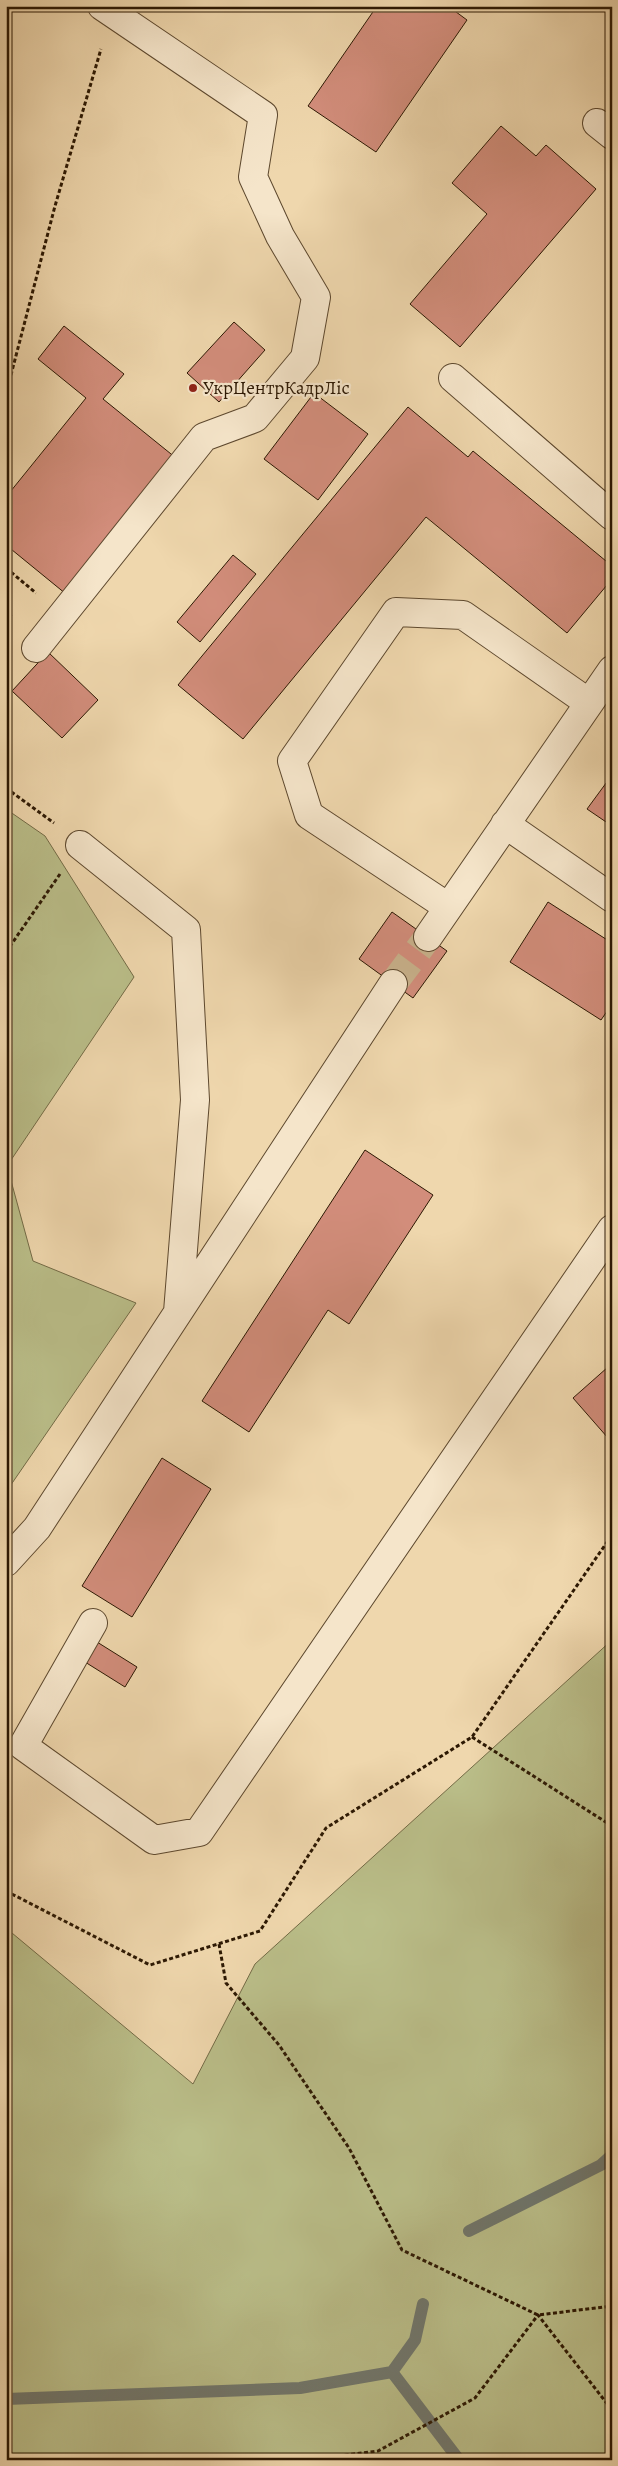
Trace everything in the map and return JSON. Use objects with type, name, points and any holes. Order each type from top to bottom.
[{"type":"lane","points":[[36,648],[204,436],[255,418],[304,358],[316,297],[280,236],[253,177],[263,115],[107,10]]},
{"type":"lane","points":[[453,378],[612,516]]},
{"type":"lane","points":[[448,907],[308,815],[292,760],[396,612],[463,615],[589,703]]},
{"type":"lane","points":[[428,937],[612,670]]},
{"type":"lane","points":[[505,824],[612,898]]},
{"type":"lane","points":[[80,845],[186,930],[195,1100],[178,1315]]},
{"type":"lane","points":[[6,1562],[37,1528],[393,984]]},
{"type":"lane","points":[[93,1624],[23,1746],[154,1840],[199,1832],[612,1229]]},
{"type":"path","points":[[6,394],[107,10]]},
{"type":"path","points":[[6,788],[38,810],[80,845],[6,952]]},
{"type":"path","points":[[6,1891],[150,1965],[260,1931],[326,1828],[472,1737],[612,1534]]},
{"type":"path","points":[[472,1737],[612,1826]]},
{"type":"path","points":[[219,1944],[226,1983],[279,2045],[349,2148],[402,2250],[538,2315],[612,2410]]},
{"type":"path","points":[[306,2460],[378,2450],[475,2398],[538,2315],[612,2306]]},
{"type":"green space","points":[[6,809],[45,836],[134,977],[7,1166],[33,1261],[136,1303],[6,1492]]},
{"type":"green space","points":[[612,1640],[612,2460],[6,2460],[6,1928],[193,2084],[255,1964]]},
{"type":"building","points":[[377,6],[448,6],[467,20],[376,152],[308,106]]},
{"type":"building","points":[[501,126],[536,156],[546,145],[596,189],[460,347],[410,304],[487,214],[452,183]]},
{"type":"building","points":[[234,322],[265,350],[219,402],[187,373]]},
{"type":"building","points":[[64,326],[124,374],[103,399],[176,458],[66,594],[6,545],[6,497],[86,398],[38,359]]},
{"type":"building","points":[[314,393],[368,434],[318,500],[264,459]]},
{"type":"building","points":[[408,407],[468,457],[473,451],[612,566],[612,579],[567,633],[426,517],[243,739],[178,685]]},
{"type":"building","points":[[233,555],[256,574],[200,642],[177,622]]},
{"type":"building","points":[[6,610],[12,615],[6,623]]},
{"type":"building","points":[[48,652],[98,700],[62,738],[12,691]]},
{"type":"building","points":[[612,775],[612,826],[587,809]]},
{"type":"building","points":[[548,902],[612,943],[612,1004],[601,1020],[510,962]]},
{"type":"building","points":[[392,912],[447,951],[413,998],[359,959]]},
{"type":"building","points":[[365,1150],[433,1195],[349,1324],[328,1310],[249,1432],[202,1401]]},
{"type":"building","points":[[608,1367],[612,1371],[612,1435],[608,1438],[573,1398]]},
{"type":"building","points":[[162,1458],[211,1489],[132,1617],[82,1586]]},
{"type":"building","points":[[97,1642],[137,1667],[125,1687],[85,1662]]},
{"type":"waterway","points":[[469,2231],[601,2165],[612,2155]]},
{"type":"waterway","points":[[6,2399],[300,2388],[392,2372],[415,2340],[423,2304]]},
{"type":"waterway","points":[[392,2372],[459,2460]]},
{"type":"tunnel","points":[[393,984],[428,937]]},
{"type":"place","name":"УкрЦентрКадрЛіс","points":[[193,388]]}]
